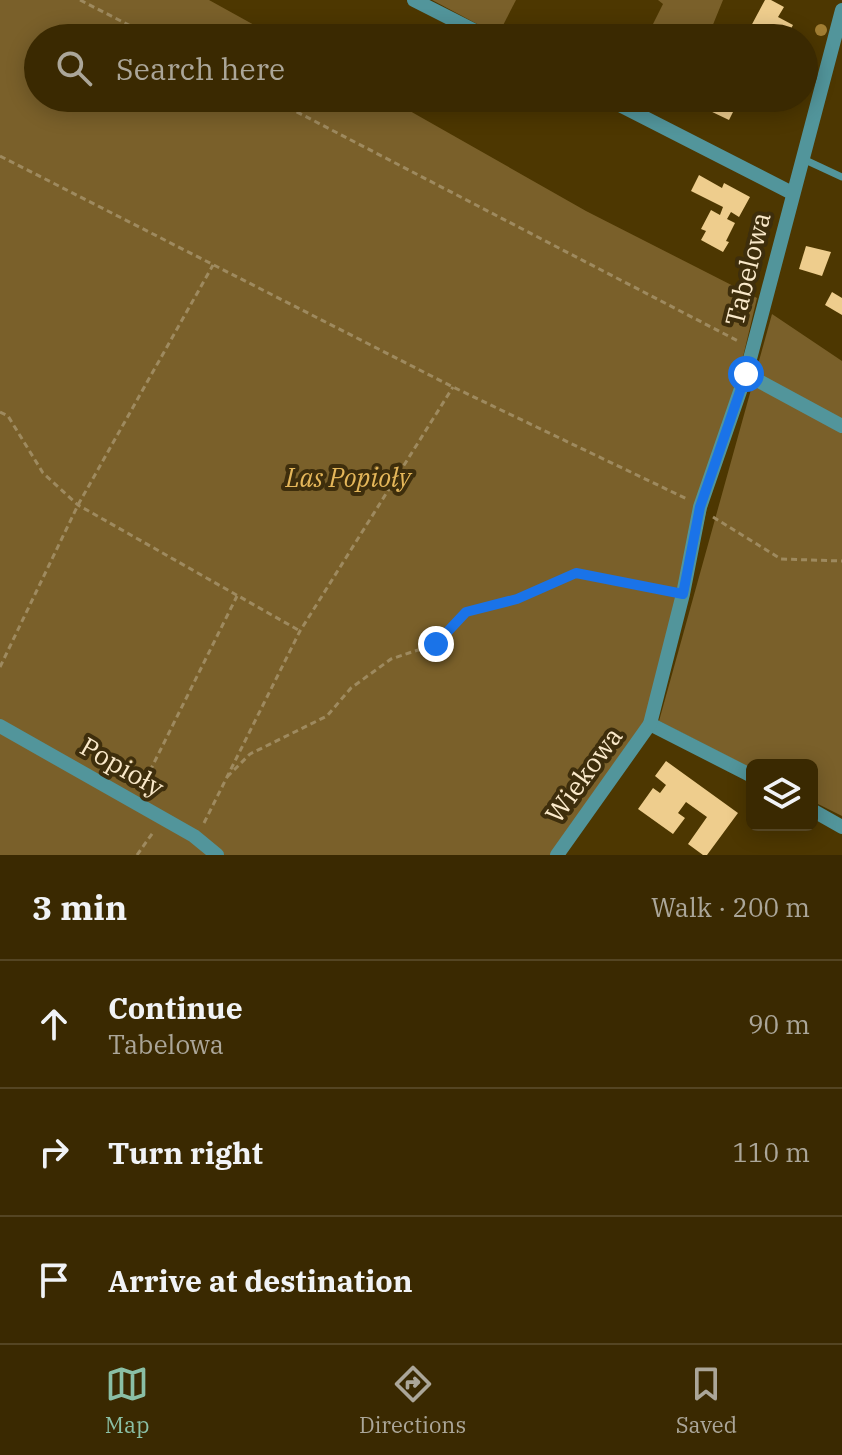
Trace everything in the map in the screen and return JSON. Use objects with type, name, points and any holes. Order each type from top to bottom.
[{"type":"street","points":[[414,0],[461,24]]},
{"type":"street","name":"Tabelowa","points":[[818,97],[842,10]]},
{"type":"street","points":[[633,112],[792,193]]},
{"type":"street","name":"Tabelowa","points":[[650,724],[683,594],[700,507],[746,374],[814,112]]},
{"type":"street","points":[[746,374],[842,426]]},
{"type":"street","points":[[650,724],[746,773]]},
{"type":"street","name":"Wiekowa","points":[[557,855],[650,724]]},
{"type":"street","name":"Popioły","points":[[0,726],[194,836],[217,855]]},
{"type":"street","points":[[818,813],[842,827]]},
{"type":"lane","points":[[801,158],[842,177]]},
{"type":"path","points":[[80,0],[127,24]]},
{"type":"path","points":[[297,112],[752,348]]},
{"type":"path","points":[[0,156],[453,387],[700,507],[739,535],[781,559],[842,561]]},
{"type":"path","points":[[0,667],[78,505],[213,265]]},
{"type":"path","points":[[194,836],[205,821],[300,631],[453,387]]},
{"type":"path","points":[[0,412],[8,416],[43,473],[78,505],[300,631]]},
{"type":"path","points":[[227,777],[250,754],[327,716],[351,688],[391,659],[436,644],[466,612],[517,599],[576,573],[683,594]]},
{"type":"path","points":[[135,802],[237,596]]},
{"type":"path","points":[[137,855],[163,818]]},
{"type":"green space","name":"Las Popioły","points":[[0,0],[209,0],[253,24],[24,24],[24,112],[412,112],[586,211],[757,298],[657,718],[559,855],[0,855]]},
{"type":"green space","points":[[432,0],[516,0],[504,24],[477,24]]},
{"type":"green space","points":[[658,0],[723,0],[713,24],[653,24],[663,4]]},
{"type":"green space","points":[[772,314],[842,361],[842,816],[818,804],[818,759],[746,759],[746,766],[659,721]]},
{"type":"building","points":[[765,0],[771,0],[784,7],[778,17],[791,24],[752,24]]},
{"type":"building","points":[[712,112],[733,112],[729,120]]},
{"type":"building","points":[[699,175],[722,188],[724,183],[750,197],[739,217],[731,212],[727,219],[735,223],[723,252],[701,240],[706,231],[701,229],[711,210],[720,215],[723,207],[691,191]]},
{"type":"building","points":[[806,246],[831,252],[822,276],[799,269]]},
{"type":"building","points":[[832,292],[842,298],[842,315],[825,305]]},
{"type":"building","points":[[666,761],[738,813],[707,855],[688,844],[707,817],[686,802],[678,813],[685,818],[673,834],[638,809],[653,788],[660,793],[666,785],[655,776]]},
{"type":"route","points":[[436,644],[466,612],[517,599],[576,573],[683,594],[700,507],[746,374]]}]
